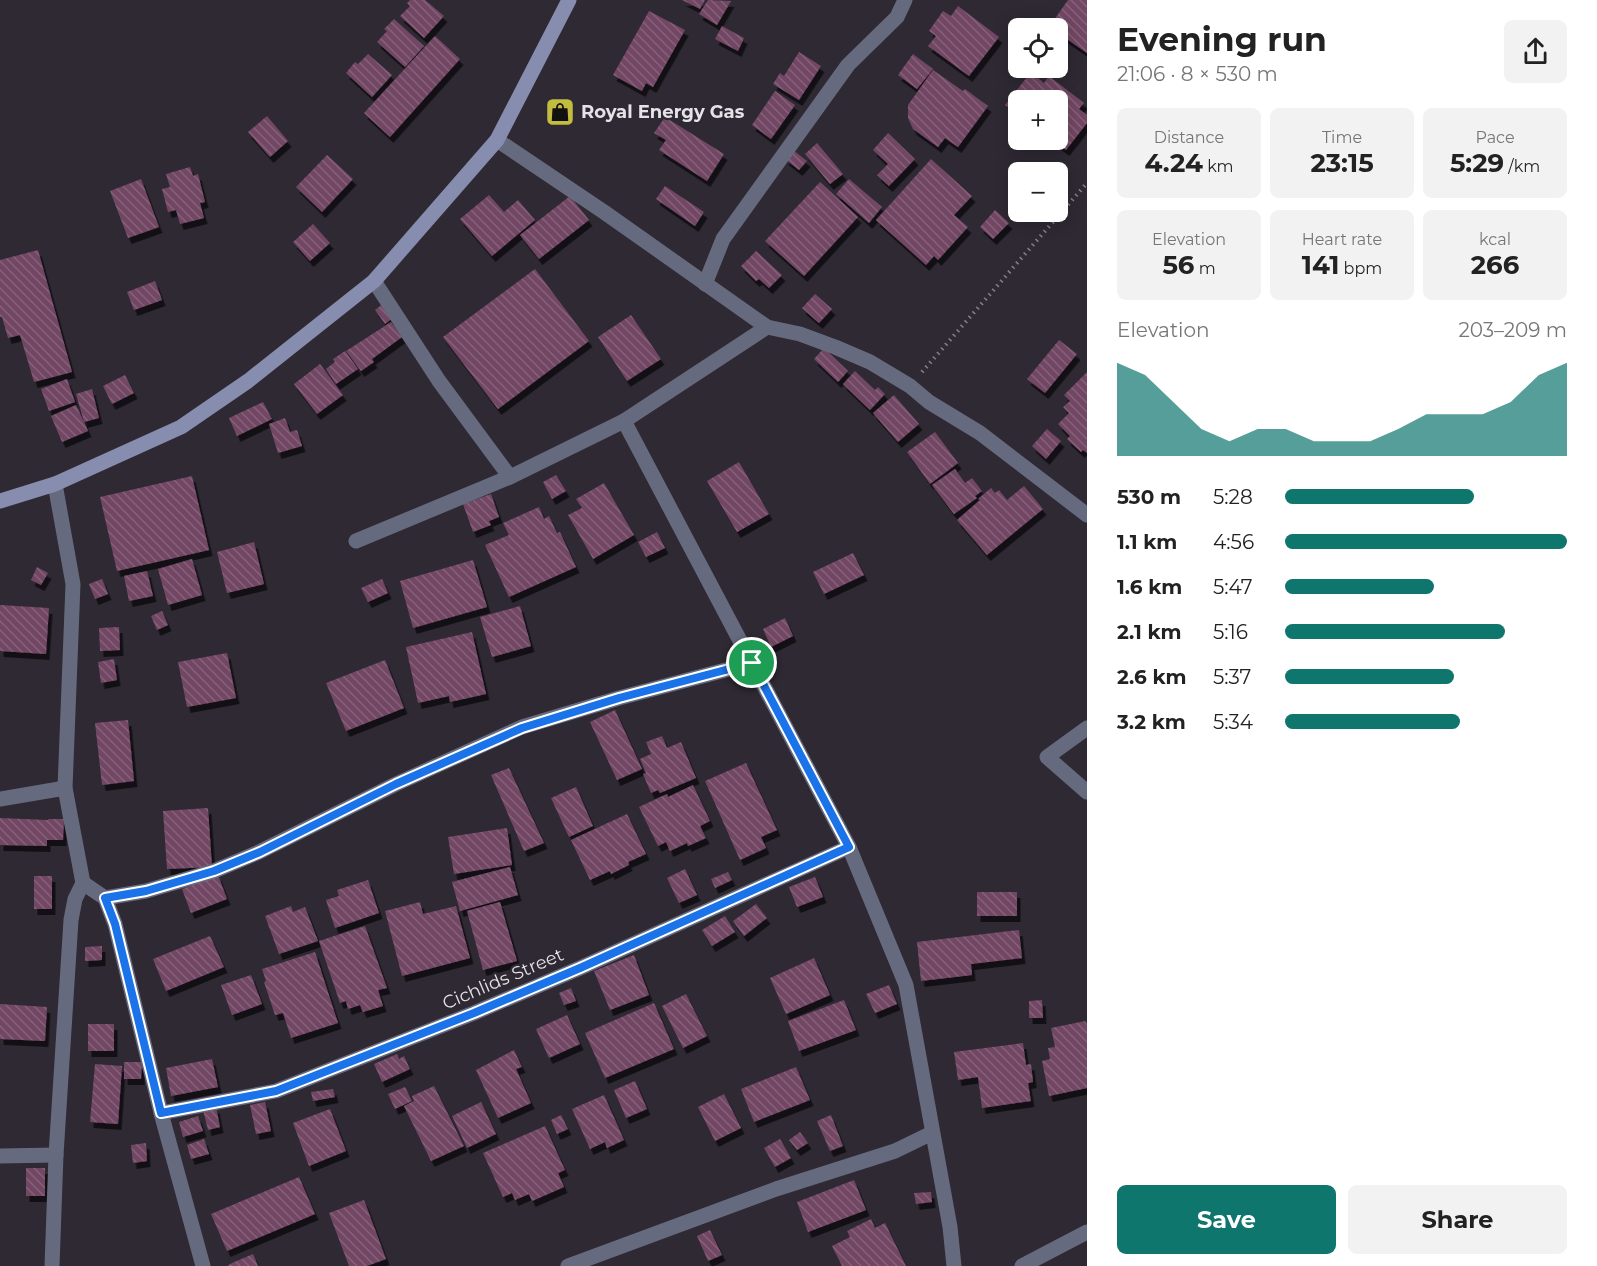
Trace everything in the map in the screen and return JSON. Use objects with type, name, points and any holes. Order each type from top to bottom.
[{"type":"main road","points":[[0,501],[55,484],[182,427],[248,381],[374,281],[496,140],[569,0]]},
{"type":"street","points":[[705,284],[723,239],[848,65],[897,17],[905,0]]},
{"type":"street","points":[[496,140],[767,327],[800,334],[835,347],[870,362],[910,386],[929,402],[980,433],[1087,515]]},
{"type":"street","points":[[374,281],[439,381],[510,477]]},
{"type":"street","points":[[356,540],[510,477],[624,421],[767,327]]},
{"type":"street","points":[[624,421],[849,847],[906,985],[950,1227],[954,1266]]},
{"type":"street","points":[[52,1266],[56,1155],[71,920],[75,899],[83,883],[65,788],[73,584],[55,484]]},
{"type":"street","points":[[105,898],[146,891],[214,871],[260,852],[396,784],[522,728],[619,698],[752,663]]},
{"type":"street","points":[[1087,728],[1047,757],[1087,792]]},
{"type":"street","points":[[0,799],[65,788]]},
{"type":"street","name":"Cichlids Street","points":[[161,1113],[276,1091],[474,1013],[580,968],[849,847]]},
{"type":"street","points":[[83,883],[105,898],[115,924],[161,1113],[203,1266]]},
{"type":"street","points":[[568,1266],[777,1189],[895,1151],[933,1133]]},
{"type":"street","points":[[0,1156],[56,1155]]},
{"type":"street","points":[[1022,1266],[1087,1232]]},
{"type":"path","points":[[910,386],[1087,183]]},
{"type":"building","points":[[410,0],[425,0],[444,16],[424,38],[400,16],[410,6],[407,3]]},
{"type":"building","points":[[682,0],[705,0],[700,9]]},
{"type":"building","points":[[708,0],[731,1],[717,25],[699,14]]},
{"type":"building","points":[[1068,0],[1087,0],[1087,53],[1068,40],[1068,18],[1055,18]]},
{"type":"building","points":[[958,6],[999,37],[969,76],[928,46],[936,36],[929,31],[943,11],[951,16]]},
{"type":"building","points":[[649,11],[685,30],[653,87],[646,83],[642,91],[613,75]]},
{"type":"building","points":[[394,19],[424,46],[405,67],[377,42],[387,31],[384,29]]},
{"type":"building","points":[[722,26],[744,38],[738,51],[715,39]]},
{"type":"building","points":[[435,36],[460,59],[390,137],[364,113]]},
{"type":"building","points":[[799,52],[821,66],[799,100],[773,84],[780,73],[784,76]]},
{"type":"building","points":[[368,54],[392,75],[372,97],[346,73],[355,62],[358,64]]},
{"type":"building","points":[[913,54],[933,69],[917,89],[898,75]]},
{"type":"building","points":[[933,70],[988,106],[958,147],[945,138],[938,147],[913,129],[908,118],[908,105]]},
{"type":"building","points":[[1026,78],[1038,78],[1044,83],[1048,78],[1052,78],[1067,90],[1017,90]]},
{"type":"building","points":[[775,91],[795,105],[771,139],[752,125]]},
{"type":"building","points":[[1068,91],[1084,103],[1079,109],[1087,115],[1087,123],[1068,147]]},
{"type":"building","points":[[267,116],[288,141],[270,157],[248,132]]},
{"type":"building","points":[[665,117],[724,154],[707,181],[659,150],[666,140],[654,133]]},
{"type":"building","points":[[888,133],[915,159],[889,186],[877,175],[888,164],[873,150]]},
{"type":"building","points":[[817,143],[843,174],[830,184],[805,154]]},
{"type":"building","points":[[793,150],[807,161],[799,170],[785,159]]},
{"type":"building","points":[[327,155],[353,179],[322,212],[296,187]]},
{"type":"building","points":[[931,159],[972,196],[954,215],[968,227],[938,260],[934,256],[926,265],[876,220]]},
{"type":"building","points":[[190,167],[193,176],[198,174],[205,202],[200,203],[204,218],[180,224],[176,210],[168,212],[162,189],[170,187],[166,174]]},
{"type":"building","points":[[141,179],[159,227],[128,238],[110,191]]},
{"type":"building","points":[[849,179],[882,207],[869,223],[836,194]]},
{"type":"building","points":[[820,182],[858,217],[804,276],[765,241]]},
{"type":"building","points":[[665,186],[704,212],[695,226],[656,199]]},
{"type":"building","points":[[489,195],[504,212],[518,200],[535,220],[492,256],[460,219]]},
{"type":"building","points":[[570,196],[589,220],[539,259],[520,235]]},
{"type":"building","points":[[995,210],[1009,223],[993,239],[980,227]]},
{"type":"building","points":[[313,224],[330,243],[310,261],[293,242]]},
{"type":"building","points":[[38,250],[72,372],[34,382],[20,335],[8,338],[2,317],[0,317],[0,260]]},
{"type":"building","points":[[756,251],[782,275],[769,288],[759,279],[756,281],[741,266]]},
{"type":"building","points":[[535,269],[589,341],[498,409],[443,337]]},
{"type":"building","points":[[155,281],[162,300],[134,310],[127,292]]},
{"type":"building","points":[[815,294],[832,309],[819,323],[802,308]]},
{"type":"building","points":[[384,303],[394,317],[385,324],[375,310]]},
{"type":"building","points":[[631,315],[661,359],[627,381],[598,337]]},
{"type":"building","points":[[391,322],[402,337],[372,359],[374,362],[361,371],[346,351]]},
{"type":"building","points":[[1059,340],[1077,354],[1045,393],[1027,379]]},
{"type":"building","points":[[824,348],[848,371],[838,382],[814,359]]},
{"type":"building","points":[[345,351],[358,369],[336,384],[326,369],[335,362],[333,359]]},
{"type":"building","points":[[320,364],[343,395],[317,414],[294,384]]},
{"type":"building","points":[[855,371],[875,390],[878,387],[885,394],[870,410],[843,384]]},
{"type":"building","points":[[1087,372],[1087,453],[1083,450],[1081,452],[1067,439],[1070,436],[1058,424],[1069,413],[1063,407],[1070,401],[1064,395]]},
{"type":"building","points":[[125,375],[134,393],[112,404],[103,386]]},
{"type":"building","points":[[67,379],[75,402],[49,411],[41,389]]},
{"type":"building","points":[[92,389],[99,418],[84,422],[76,394]]},
{"type":"building","points":[[894,395],[919,424],[898,442],[873,413]]},
{"type":"building","points":[[263,402],[272,419],[237,436],[229,418]]},
{"type":"building","points":[[76,405],[88,431],[62,442],[51,416]]},
{"type":"building","points":[[285,418],[290,432],[297,430],[302,446],[278,453],[269,424]]},
{"type":"building","points":[[1047,429],[1061,441],[1046,459],[1032,446]]},
{"type":"building","points":[[935,432],[958,463],[930,484],[907,452]]},
{"type":"building","points":[[739,462],[769,514],[737,532],[707,481]]},
{"type":"building","points":[[955,469],[965,483],[972,478],[982,491],[975,496],[977,498],[954,514],[932,485]]},
{"type":"building","points":[[556,475],[566,491],[552,499],[543,482]]},
{"type":"building","points":[[192,476],[209,550],[117,571],[100,497]]},
{"type":"building","points":[[604,483],[634,535],[593,559],[568,515],[582,508],[576,499]]},
{"type":"building","points":[[1024,486],[1043,509],[987,555],[957,520],[991,488],[995,493],[999,490],[1007,500]]},
{"type":"building","points":[[491,494],[499,517],[489,521],[491,525],[473,532],[463,504]]},
{"type":"building","points":[[539,507],[544,519],[549,516],[557,533],[560,532],[576,567],[509,597],[485,545],[509,535],[503,523]]},
{"type":"building","points":[[657,532],[665,548],[646,557],[638,542]]},
{"type":"building","points":[[254,542],[264,584],[227,593],[217,552]]},
{"type":"building","points":[[853,553],[864,575],[824,594],[813,572]]},
{"type":"building","points":[[192,559],[202,595],[168,605],[158,569]]},
{"type":"building","points":[[473,560],[487,607],[413,628],[400,581]]},
{"type":"building","points":[[37,567],[48,573],[41,585],[31,580]]},
{"type":"building","points":[[147,571],[153,596],[129,601],[124,576]]},
{"type":"building","points":[[102,579],[108,594],[95,599],[89,584]]},
{"type":"building","points":[[382,579],[388,593],[368,602],[361,588]]},
{"type":"building","points":[[0,605],[49,608],[46,654],[0,651]]},
{"type":"building","points":[[520,606],[531,646],[492,657],[480,617]]},
{"type":"building","points":[[162,611],[168,625],[157,630],[151,616]]},
{"type":"building","points":[[785,618],[793,636],[771,647],[763,629]]},
{"type":"building","points":[[119,627],[120,650],[100,651],[99,628]]},
{"type":"building","points":[[472,632],[486,694],[450,702],[449,696],[418,703],[406,647]]},
{"type":"building","points":[[227,653],[236,698],[187,707],[178,662]]},
{"type":"building","points":[[114,659],[117,680],[101,683],[98,662]]},
{"type":"building","points":[[385,660],[404,708],[346,731],[326,683]]},
{"type":"building","points":[[615,710],[642,769],[617,780],[590,722]]},
{"type":"building","points":[[128,720],[134,781],[102,785],[95,723]]},
{"type":"building","points":[[662,736],[667,748],[681,742],[696,778],[660,793],[658,790],[651,793],[640,759],[651,754],[646,742]]},
{"type":"building","points":[[746,763],[777,830],[761,837],[766,848],[740,860],[705,781]]},
{"type":"building","points":[[509,768],[544,843],[524,851],[491,775]]},
{"type":"building","points":[[693,785],[710,821],[700,826],[706,838],[670,851],[666,842],[658,846],[639,807]]},
{"type":"building","points":[[576,787],[593,826],[569,837],[551,798]]},
{"type":"building","points":[[208,808],[212,867],[167,869],[163,811]]},
{"type":"building","points":[[627,814],[646,854],[628,862],[629,865],[611,874],[610,871],[590,880],[571,840]]},
{"type":"building","points":[[0,818],[64,819],[63,840],[47,840],[47,846],[0,845]]},
{"type":"building","points":[[507,828],[512,865],[454,874],[448,837]]},
{"type":"building","points":[[510,867],[518,895],[460,911],[452,882]]},
{"type":"building","points":[[685,869],[697,895],[679,903],[667,878]]},
{"type":"building","points":[[728,872],[732,880],[715,888],[711,879]]},
{"type":"building","points":[[218,875],[227,899],[191,913],[182,889]]},
{"type":"building","points":[[34,876],[52,876],[52,909],[34,909]]},
{"type":"building","points":[[815,877],[823,897],[797,907],[789,887]]},
{"type":"building","points":[[368,880],[379,913],[335,928],[326,900],[339,896],[337,890]]},
{"type":"building","points":[[977,892],[1017,892],[1017,916],[977,916]]},
{"type":"building","points":[[420,902],[423,914],[456,906],[470,958],[402,976],[385,911]]},
{"type":"building","points":[[500,902],[517,961],[483,970],[467,911]]},
{"type":"building","points":[[756,904],[767,918],[744,936],[733,921]]},
{"type":"building","points":[[291,906],[293,912],[305,907],[318,941],[279,954],[265,916]]},
{"type":"building","points":[[725,916],[735,932],[712,946],[702,930]]},
{"type":"building","points":[[365,926],[387,988],[378,990],[383,1006],[363,1012],[360,1005],[348,1009],[346,1001],[340,1003],[319,941]]},
{"type":"building","points":[[1019,930],[1022,958],[971,964],[972,975],[921,981],[917,942]]},
{"type":"building","points":[[210,936],[224,967],[166,991],[153,959]]},
{"type":"building","points":[[102,946],[102,960],[85,961],[85,947]]},
{"type":"building","points":[[315,952],[338,1023],[291,1038],[283,1013],[275,1015],[262,969]]},
{"type":"building","points":[[634,955],[649,995],[610,1010],[594,971]]},
{"type":"building","points":[[814,958],[830,995],[786,1014],[770,978]]},
{"type":"building","points":[[251,975],[262,1004],[232,1015],[221,985]]},
{"type":"building","points":[[889,985],[897,1004],[875,1013],[866,994]]},
{"type":"building","points":[[571,988],[576,1001],[564,1005],[559,993]]},
{"type":"building","points":[[686,994],[707,1036],[683,1048],[662,1006]]},
{"type":"building","points":[[844,1000],[856,1030],[799,1051],[788,1021]]},
{"type":"building","points":[[1042,1000],[1043,1018],[1029,1018],[1029,1001]]},
{"type":"building","points":[[654,1003],[674,1049],[605,1078],[585,1033]]},
{"type":"building","points":[[0,1004],[47,1007],[45,1041],[0,1039]]},
{"type":"building","points":[[567,1015],[580,1044],[549,1058],[536,1029]]},
{"type":"building","points":[[1085,1021],[1087,1024],[1087,1088],[1049,1096],[1042,1061],[1050,1059],[1048,1048],[1055,1047],[1051,1028]]},
{"type":"building","points":[[88,1024],[114,1024],[114,1051],[88,1051]]},
{"type":"building","points":[[1023,1043],[1026,1065],[1031,1064],[1033,1082],[1028,1083],[1031,1101],[982,1108],[978,1077],[958,1080],[954,1052]]},
{"type":"building","points":[[514,1050],[522,1067],[516,1069],[531,1103],[498,1118],[476,1070]]},
{"type":"building","points":[[397,1054],[399,1059],[404,1056],[410,1069],[382,1082],[374,1064]]},
{"type":"building","points":[[212,1059],[218,1087],[171,1096],[166,1068]]},
{"type":"building","points":[[124,1062],[142,1062],[141,1079],[124,1079]]},
{"type":"building","points":[[95,1064],[122,1066],[118,1124],[90,1122]]},
{"type":"building","points":[[796,1067],[810,1100],[754,1122],[741,1089]]},
{"type":"building","points":[[635,1081],[647,1109],[626,1118],[614,1090]]},
{"type":"building","points":[[434,1086],[464,1146],[431,1161],[404,1106],[414,1101],[412,1096]]},
{"type":"building","points":[[405,1087],[412,1101],[395,1109],[388,1094]]},
{"type":"building","points":[[333,1089],[335,1097],[313,1101],[311,1092]]},
{"type":"building","points":[[724,1094],[741,1128],[715,1141],[698,1107]]},
{"type":"building","points":[[604,1095],[624,1140],[607,1148],[605,1142],[590,1149],[572,1109]]},
{"type":"building","points":[[265,1102],[271,1131],[256,1134],[250,1105]]},
{"type":"building","points":[[481,1102],[496,1134],[467,1148],[452,1116]]},
{"type":"building","points":[[216,1107],[220,1127],[208,1130],[203,1110]]},
{"type":"building","points":[[330,1109],[346,1151],[309,1166],[293,1123]]},
{"type":"building","points":[[561,1115],[568,1129],[557,1134],[551,1120]]},
{"type":"building","points":[[831,1115],[843,1146],[830,1151],[817,1121]]},
{"type":"building","points":[[198,1116],[203,1131],[183,1137],[179,1122]]},
{"type":"building","points":[[545,1126],[565,1170],[558,1173],[564,1187],[532,1201],[529,1194],[515,1200],[512,1193],[503,1197],[483,1153]]},
{"type":"building","points":[[800,1132],[808,1143],[797,1150],[789,1140]]},
{"type":"building","points":[[204,1139],[209,1154],[191,1159],[187,1145]]},
{"type":"building","points":[[780,1139],[791,1158],[775,1167],[764,1148]]},
{"type":"building","points":[[146,1143],[147,1161],[133,1163],[131,1145]]},
{"type":"building","points":[[26,1168],[45,1168],[45,1196],[26,1196]]},
{"type":"building","points":[[299,1177],[315,1214],[227,1251],[211,1214]]},
{"type":"building","points":[[854,1180],[866,1210],[808,1232],[797,1202]]},
{"type":"building","points":[[931,1192],[932,1202],[916,1204],[914,1193]]},
{"type":"building","points":[[364,1200],[386,1259],[367,1266],[349,1266],[329,1213]]},
{"type":"building","points":[[871,1219],[875,1228],[885,1223],[906,1266],[842,1266],[832,1246],[850,1237],[847,1231]]},
{"type":"building","points":[[710,1230],[722,1255],[708,1261],[697,1236]]},
{"type":"building","points":[[253,1254],[258,1266],[227,1266],[232,1263]]},
{"type":"place","name":"Royal Energy Gas","points":[[560,112]]},
{"type":"route","points":[[752,663],[849,847],[580,968],[474,1013],[276,1091],[161,1113],[115,924],[105,898],[146,891],[214,871],[260,852],[396,784],[522,728],[619,698],[752,663]]}]
